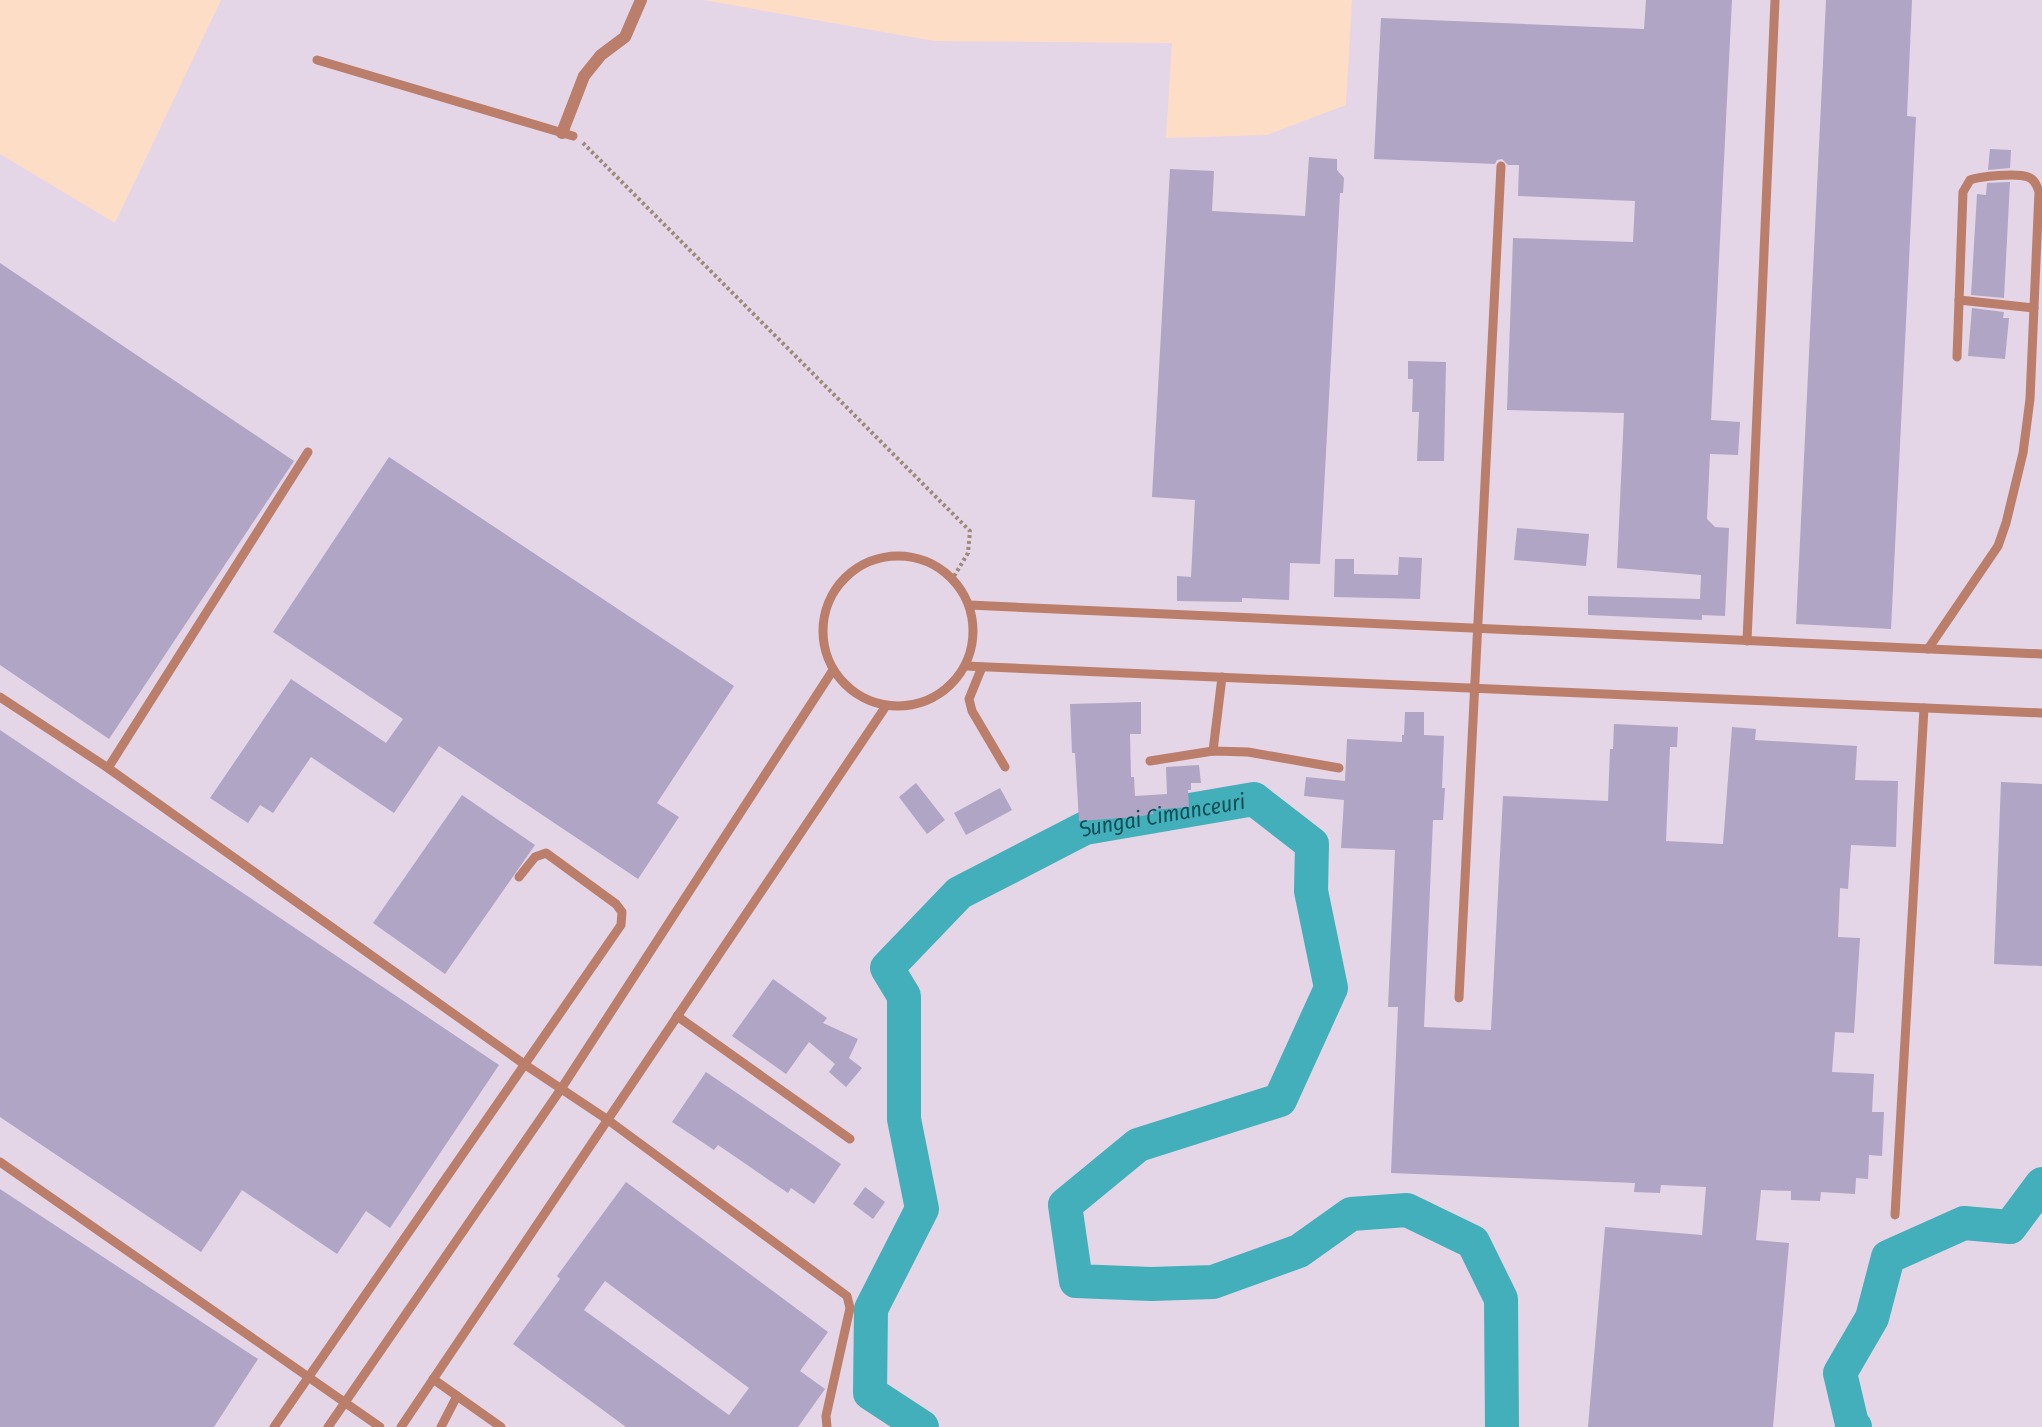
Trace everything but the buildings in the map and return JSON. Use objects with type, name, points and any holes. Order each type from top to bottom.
[{"type":"street","points":[[567,134],[584,76],[601,55],[625,37],[641,0]]},
{"type":"lane","points":[[1747,641],[1774,0]]},
{"type":"lane","points":[[317,60],[567,134]]},
{"type":"lane","points":[[1459,998],[1502,166]]},
{"type":"lane","points":[[1928,649],[1998,546],[2023,453],[2030,399],[2038,192],[2036,183],[2027,176],[1981,176],[1970,180],[1963,192],[1957,357]]},
{"type":"lane","points":[[1959,300],[2034,308]]},
{"type":"lane","points":[[108,768],[308,452]]},
{"type":"lane","points":[[897,555],[927,561],[953,578],[969,605],[974,636],[965,666],[945,690],[917,704],[886,706],[855,693],[833,670],[823,640],[826,609],[841,581],[866,562],[897,555]]},
{"type":"lane","points":[[969,605],[2042,654]]},
{"type":"lane","points":[[965,666],[2042,713]]},
{"type":"lane","points":[[982,667],[969,699],[972,711],[1005,767]]},
{"type":"lane","points":[[328,1427],[561,1089],[833,670]]},
{"type":"lane","points":[[1213,751],[1222,677]]},
{"type":"lane","points":[[0,697],[108,768],[524,1064],[608,1120],[848,1296],[850,1308],[826,1416],[826,1427]]},
{"type":"lane","points":[[401,1427],[886,706]]},
{"type":"lane","points":[[1895,1215],[1924,708]]},
{"type":"lane","points":[[1150,761],[1213,751],[1248,752],[1339,768]]},
{"type":"lane","points":[[274,1427],[621,925],[622,912],[616,904],[546,853],[535,857],[519,877]]},
{"type":"lane","points":[[677,1016],[850,1139]]},
{"type":"lane","points":[[0,1162],[380,1427]]},
{"type":"lane","points":[[433,1379],[501,1427]]},
{"type":"lane","points":[[441,1427],[458,1396]]},
{"type":"path","points":[[567,134],[594,153],[970,531],[968,553],[953,578]]},
{"type":"shaded area","points":[[221,0],[703,0],[934,41],[1172,43],[1166,138],[1267,135],[1346,105],[1352,0],[2042,0],[2042,1427],[0,1427],[0,154],[115,223]]},
{"type":"waterway","name":"Sungai Cimanceuri","points":[[922,1427],[870,1393],[871,1309],[922,1209],[904,1119],[904,996],[887,968],[959,893],[1085,828],[1254,799],[1312,844],[1311,891],[1331,988],[1280,1100],[1138,1145],[1065,1205],[1076,1281],[1151,1284],[1213,1282],[1299,1251],[1351,1214],[1407,1210],[1473,1242],[1501,1299],[1502,1427]]},
{"type":"waterway","name":"Sungai Cimanceuri","points":[[1855,1427],[1852,1424],[1840,1373],[1872,1318],[1888,1257],[1964,1223],[2010,1227],[2042,1184]]}]
